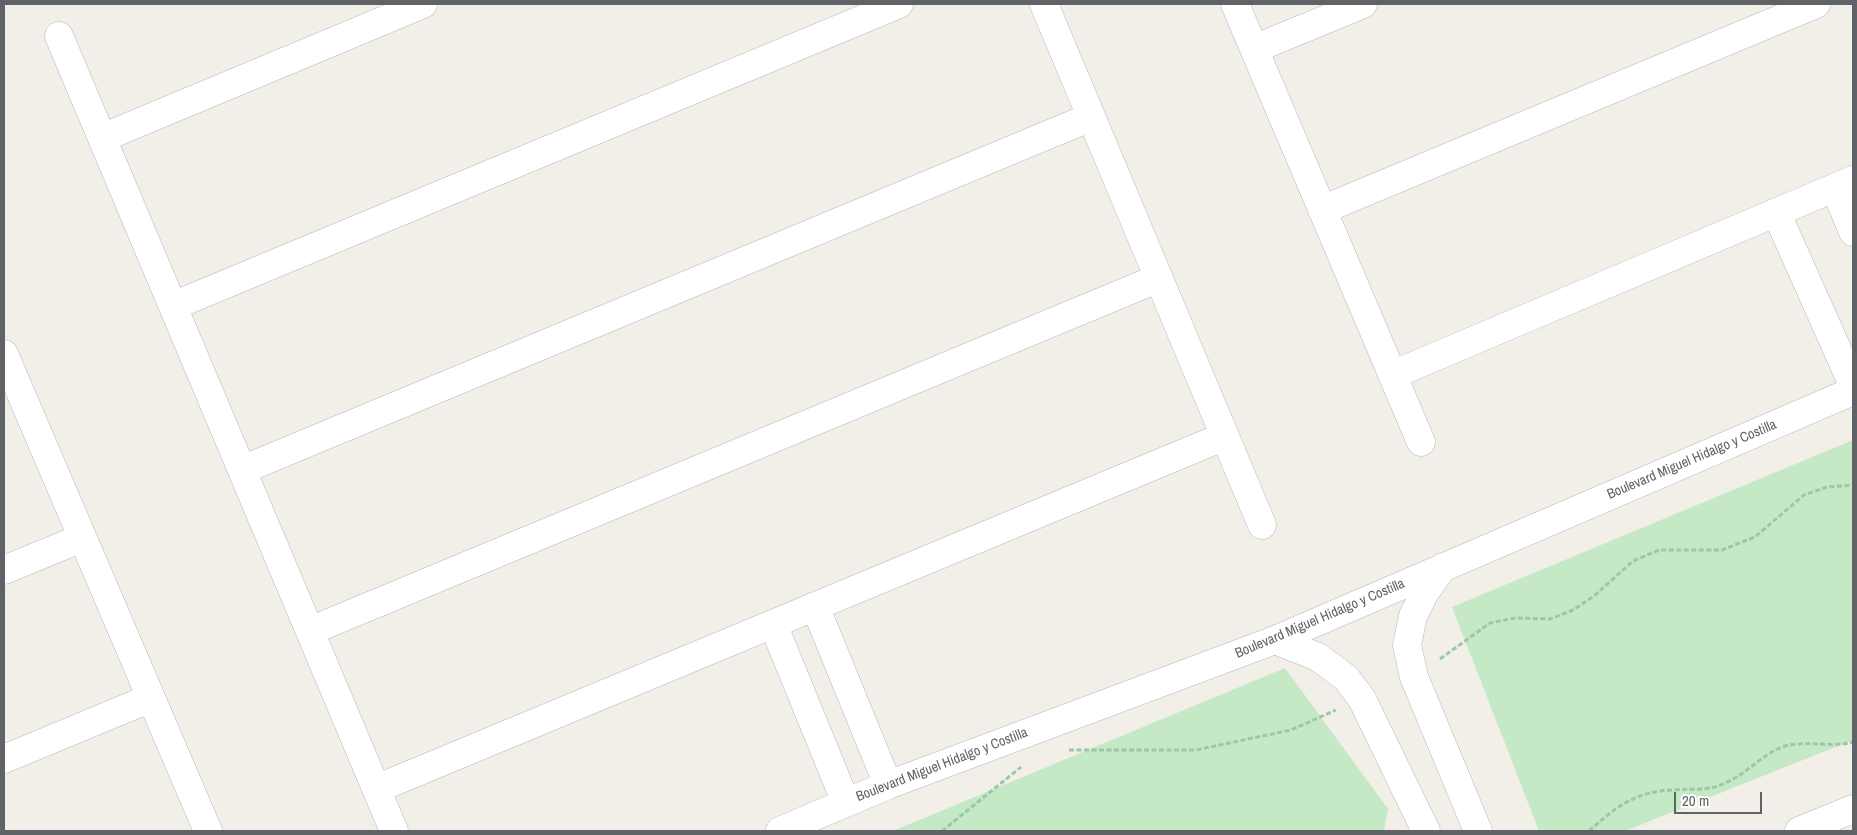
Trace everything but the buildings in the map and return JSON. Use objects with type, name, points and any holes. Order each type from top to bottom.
[{"type":"street","points":[[102,138],[423,4]]},
{"type":"street","points":[[173,306],[899,4]]},
{"type":"street","points":[[1044,4],[1262,525]]},
{"type":"street","points":[[1235,4],[1421,442]]},
{"type":"street","points":[[1254,49],[1363,4]]},
{"type":"street","points":[[1322,210],[1816,4]]},
{"type":"street","points":[[59,36],[394,831]]},
{"type":"street","points":[[242,470],[1092,116]]},
{"type":"street","points":[[1392,374],[1844,184],[1853,232]]},
{"type":"street","points":[[1776,212],[1853,386]]},
{"type":"street","points":[[310,631],[1159,278]]},
{"type":"street","points":[[7,370],[82,538],[208,831]]},
{"type":"street","name":"Boulevard Miguel Hidalgo y Costilla","points":[[780,831],[888,785],[1275,640],[1853,391]]},
{"type":"street","points":[[376,789],[1225,436]]},
{"type":"street","points":[[4,570],[82,538]]},
{"type":"street","points":[[1443,567],[1421,600],[1413,616],[1407,645],[1414,677],[1478,831]]},
{"type":"street","points":[[815,606],[888,785]]},
{"type":"street","points":[[772,624],[846,803]]},
{"type":"street","points":[[1275,640],[1318,657],[1346,678],[1362,699],[1426,831]]},
{"type":"street","points":[[4,759],[151,698]]},
{"type":"street","points":[[1799,831],[1853,809]]},
{"type":"path","points":[[1589,831],[1619,805],[1654,792],[1705,790],[1720,785],[1785,746],[1803,744],[1841,746],[1853,742]]},
{"type":"green space","points":[[1853,440],[1853,740],[1625,831],[1539,831],[1452,607]]},
{"type":"green space","points":[[1285,668],[1388,809],[1384,831],[893,831]]}]
